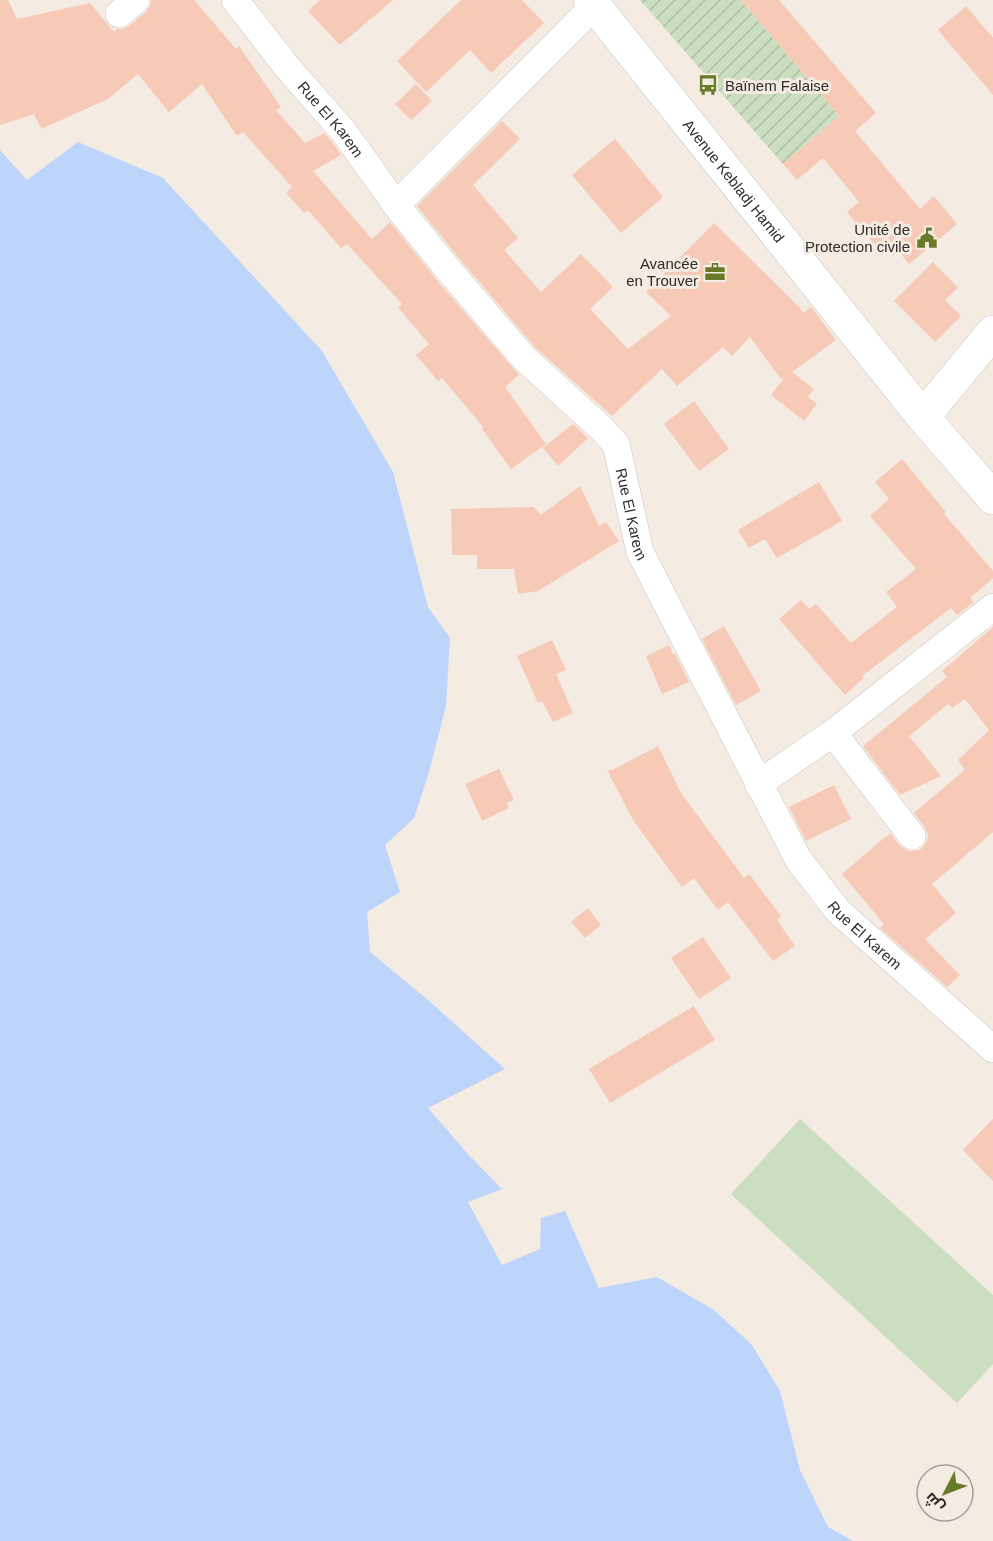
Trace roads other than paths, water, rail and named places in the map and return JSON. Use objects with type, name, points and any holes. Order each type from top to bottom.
[{"type":"main road","name":"Avenue Kebladj Hamid","points":[[593,3],[923,417],[993,498]]},
{"type":"main road","points":[[923,417],[993,332]]},
{"type":"street","name":"Rue El Karem","points":[[235,0],[287,67],[344,132],[396,205],[452,274],[524,358],[601,428],[615,444],[640,552],[798,859],[838,911],[993,1049]]},
{"type":"street","points":[[396,205],[593,3]]},
{"type":"street","points":[[758,784],[833,733],[993,607]]},
{"type":"street","points":[[833,733],[912,836]]},
{"type":"water","points":[[78,142],[163,178],[322,351],[393,472],[428,607],[450,638],[446,706],[429,772],[414,818],[385,845],[400,892],[367,912],[370,952],[505,1069],[428,1108],[502,1189],[468,1202],[502,1265],[540,1249],[541,1218],[565,1211],[599,1288],[657,1277],[714,1310],[752,1345],[780,1391],[800,1470],[828,1527],[853,1541],[0,1541],[0,150],[27,180]]},
{"type":"place","name":"Baïnem Falaise","points":[[708,85]]},
{"type":"place","name":"Unité de Protection civile","points":[[927,238]]},
{"type":"place","name":"Avancée en Trouver","points":[[715,272]]}]
